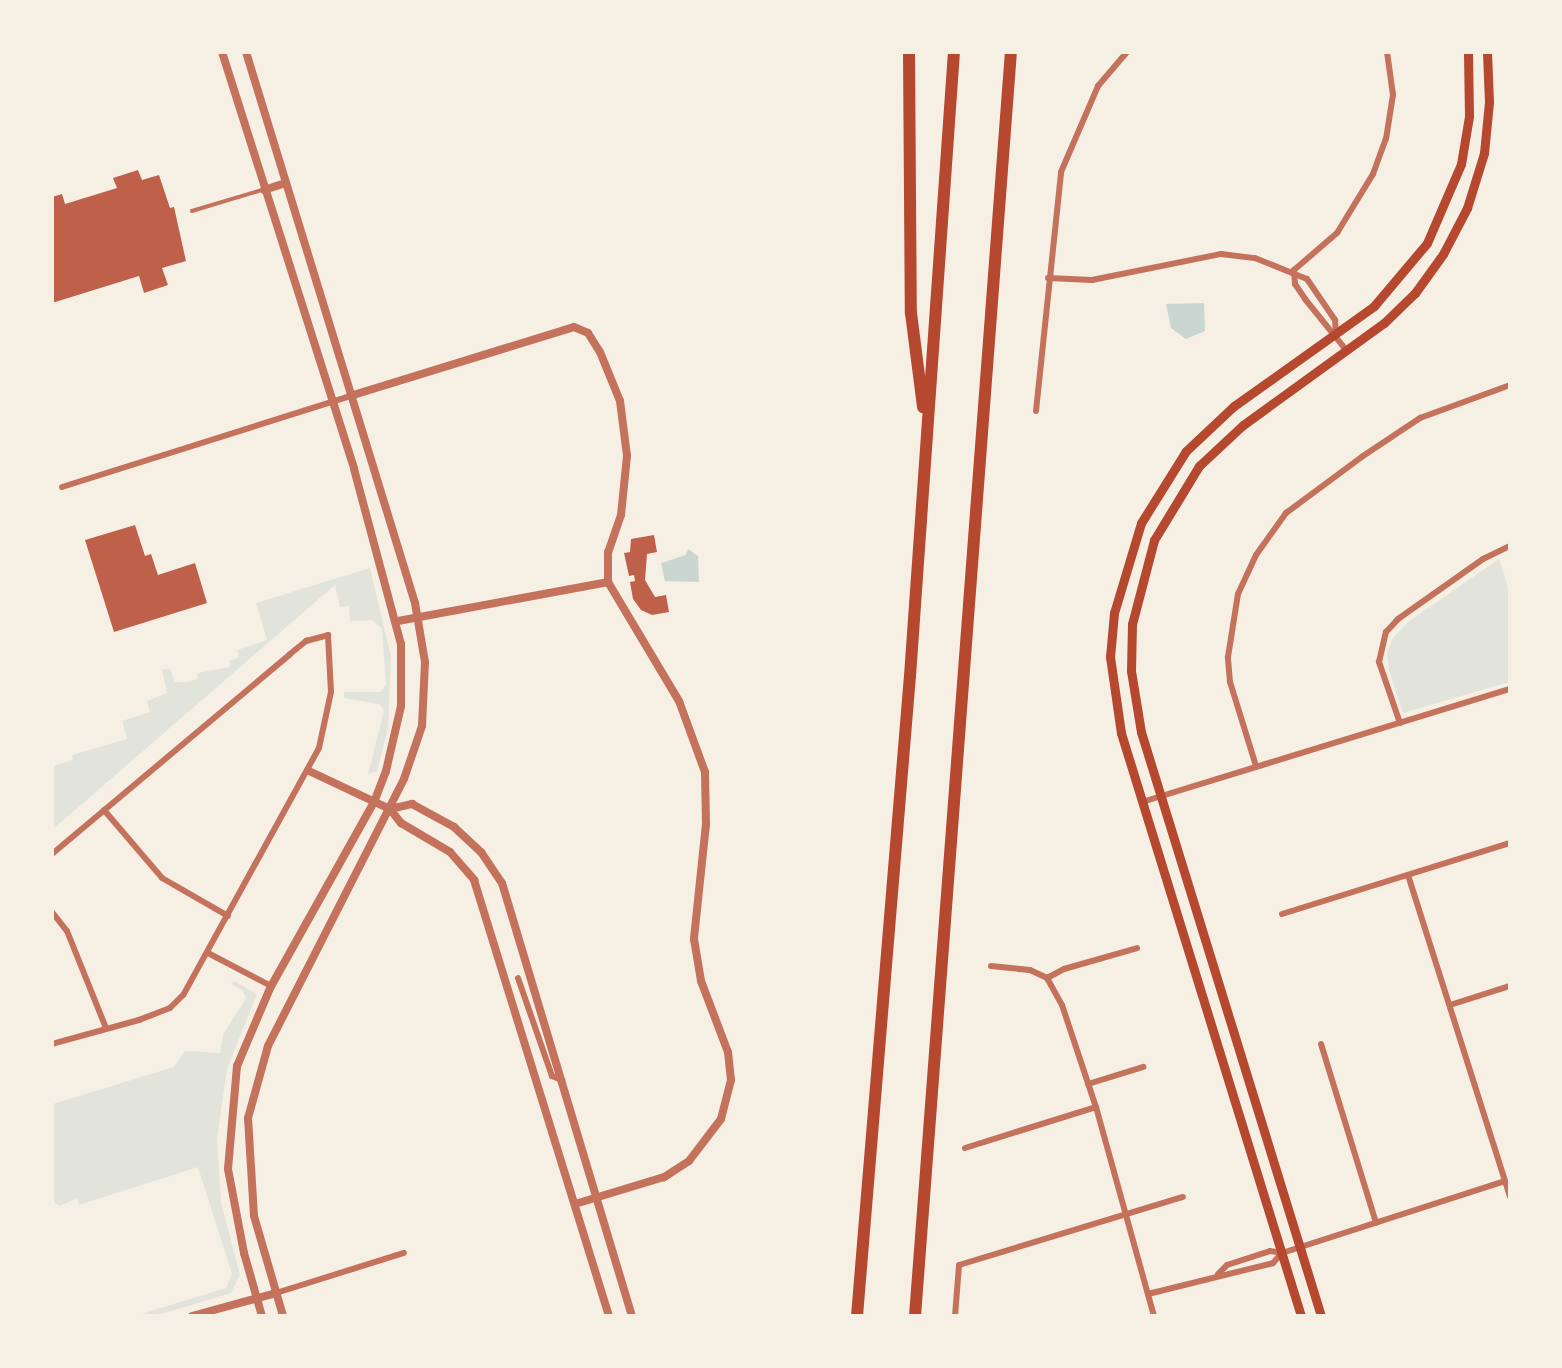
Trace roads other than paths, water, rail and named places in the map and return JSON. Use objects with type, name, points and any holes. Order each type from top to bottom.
[{"type":"highway","points":[[909,52],[911,313],[927,435]]},
{"type":"highway","points":[[857,1315],[927,435],[954,52]]},
{"type":"highway","points":[[915,1315],[1011,52]]},
{"type":"main road","points":[[1301,1315],[1142,802],[1114,701],[1110,657],[1114,613],[1140,523],[1186,451],[1234,406],[1336,335],[1389,292],[1440,219],[1466,141],[1471,91],[1468,52]]},
{"type":"main road","points":[[1321,1315],[1160,796],[1136,710],[1132,624],[1154,540],[1199,466],[1242,425],[1347,351],[1415,293],[1462,219],[1486,140],[1488,52]]},
{"type":"main road","points":[[1186,451],[1199,466]]},
{"type":"street","points":[[222,52],[398,621],[400,716],[374,802],[271,986],[237,1066],[230,1113],[228,1169],[262,1315]]},
{"type":"street","points":[[246,52],[419,618],[425,662],[422,726],[390,809],[268,1045],[248,1118],[254,1216],[283,1315]]},
{"type":"street","points":[[1036,411],[1061,172],[1098,86],[1127,52]]},
{"type":"street","points":[[1294,270],[1337,233],[1373,174],[1386,139],[1393,95],[1387,52]]},
{"type":"street","points":[[264,190],[286,183]]},
{"type":"street","points":[[1048,278],[1092,280],[1221,254],[1255,258],[1294,270],[1326,304],[1335,320],[1336,335]]},
{"type":"street","points":[[1294,270],[1295,284],[1324,326],[1336,335],[1347,351]]},
{"type":"street","points":[[62,487],[566,327],[581,329],[594,343],[612,377],[626,430],[621,515],[608,552],[608,582],[680,701],[705,772],[706,824],[694,939],[701,981],[728,1052],[731,1080],[721,1119],[690,1161],[664,1177],[575,1204]]},
{"type":"street","points":[[1256,766],[1230,682],[1228,657],[1238,594],[1256,555],[1286,513],[1363,456],[1420,418],[1510,385]]},
{"type":"street","points":[[1400,723],[1379,662],[1386,632],[1398,619],[1483,559],[1510,546]]},
{"type":"street","points":[[398,621],[608,582]]},
{"type":"street","points":[[52,854],[306,641],[328,635],[331,692],[309,771],[183,995],[170,1007],[52,1044]]},
{"type":"street","points":[[1142,802],[1510,689]]},
{"type":"street","points":[[309,771],[390,809],[401,823],[444,848],[468,872],[481,895],[609,1315]]},
{"type":"street","points":[[390,809],[412,804],[454,827],[481,852],[502,883],[632,1315]]},
{"type":"street","points":[[104,810],[162,878],[228,916]]},
{"type":"street","points":[[1282,914],[1510,843]]},
{"type":"street","points":[[1408,875],[1510,1196]]},
{"type":"street","points":[[52,912],[67,931],[106,1028]]},
{"type":"street","points":[[1047,978],[1064,969],[1137,948]]},
{"type":"street","points":[[208,953],[271,986]]},
{"type":"street","points":[[991,966],[1030,970],[1047,978],[1062,1004],[1128,1212],[1154,1315]]},
{"type":"street","points":[[508,981],[530,974]]},
{"type":"street","points":[[518,978],[552,1076],[562,1080]]},
{"type":"street","points":[[1450,1004],[1510,986]]},
{"type":"street","points":[[1321,1044],[1376,1223]]},
{"type":"street","points":[[1088,1084],[1143,1067]]},
{"type":"street","points":[[965,1148],[1096,1107]]},
{"type":"street","points":[[1218,1274],[1229,1276],[1273,1264],[1282,1254],[1505,1181]]},
{"type":"street","points":[[955,1315],[959,1265],[1183,1197]]},
{"type":"street","points":[[1148,1294],[1218,1274],[1237,1261],[1270,1251],[1282,1254]]},
{"type":"street","points":[[192,1315],[256,1296],[276,1293],[404,1253]]},
{"type":"lane","points":[[192,211],[264,190]]}]
